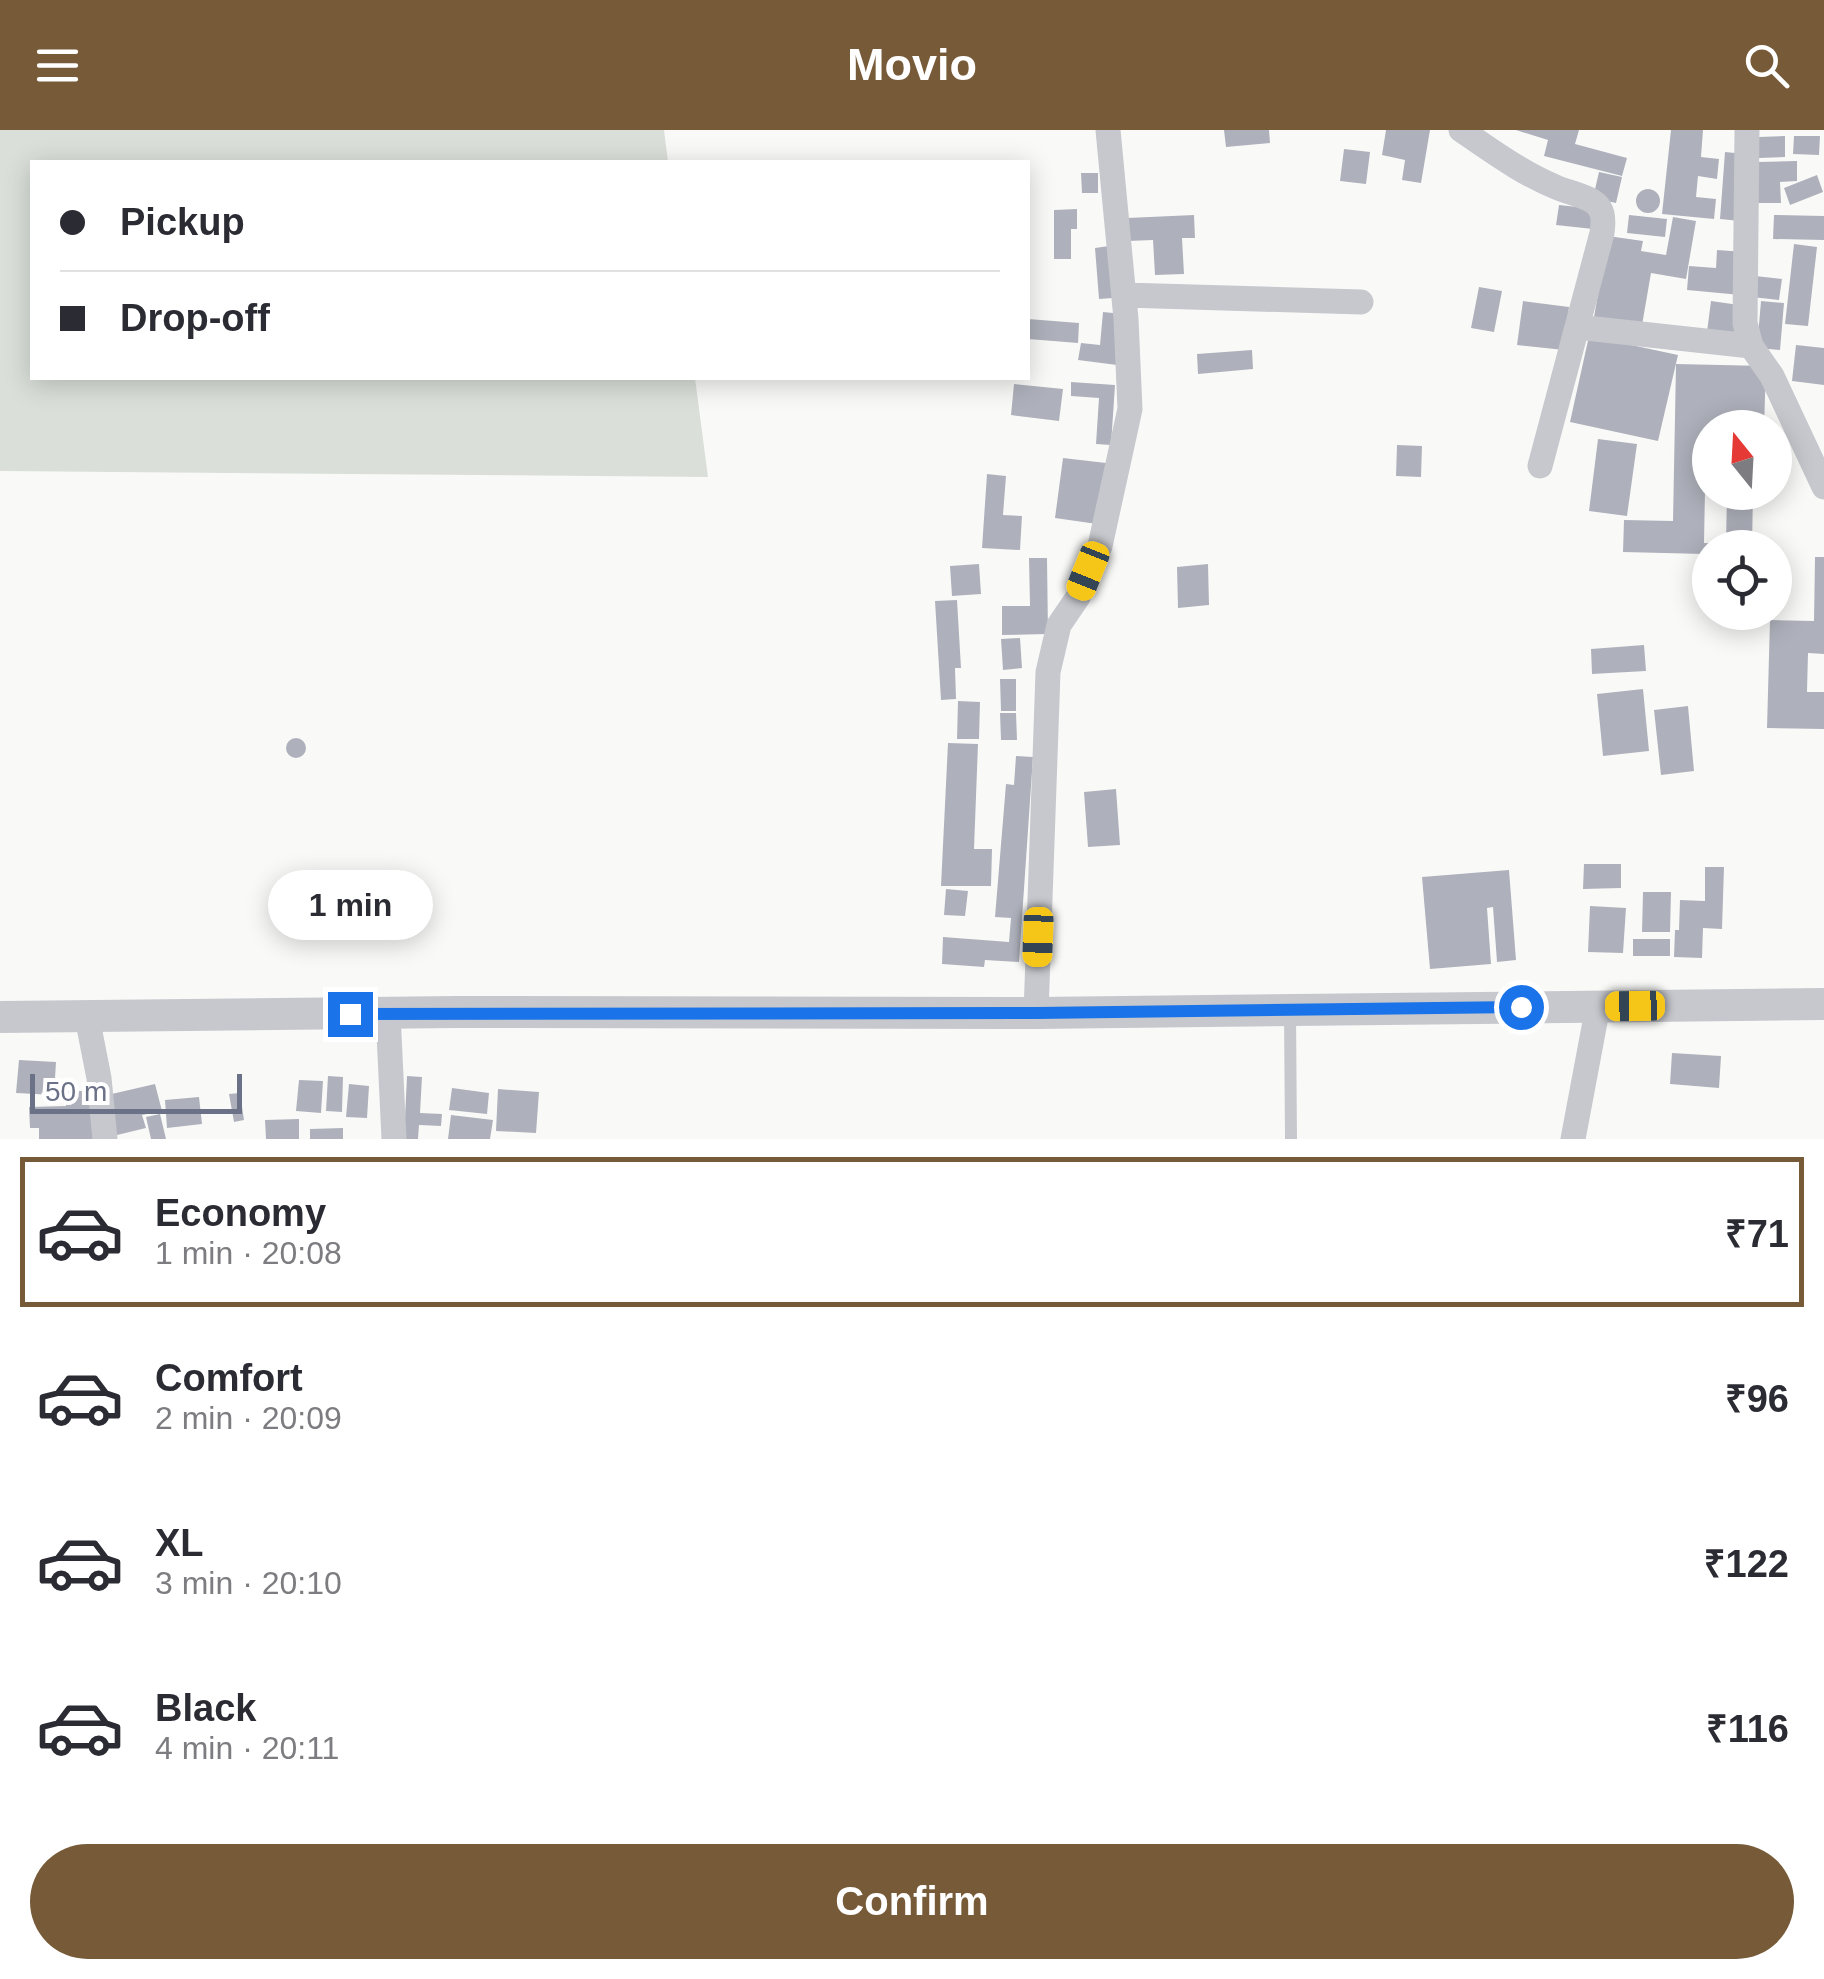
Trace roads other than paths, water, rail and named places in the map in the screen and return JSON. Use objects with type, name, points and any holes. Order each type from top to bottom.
[{"type":"street","points":[[1036,1013],[1048,672],[1059,625],[1078,597],[1100,546],[1130,409],[1108,130]]},
{"type":"street","points":[[1746,130],[1745,323],[1751,346],[1772,376],[1819,476]]},
{"type":"street","points":[[1471,133],[1509,162],[1550,185],[1592,201],[1600,208],[1603,219],[1540,466]]},
{"type":"street","points":[[1124,296],[1361,302]]},
{"type":"street","points":[[1577,327],[1751,346]]},
{"type":"street","points":[[1819,476],[1824,434]]},
{"type":"street","points":[[0,1018],[1824,1004]]},
{"type":"street","points":[[1572,1139],[1598,1006]]},
{"type":"street","points":[[388,1013],[394,1139]]},
{"type":"street","points":[[87,1016],[105,1139]]},
{"type":"lane","points":[[1290,1010],[1291,1139]]}]
